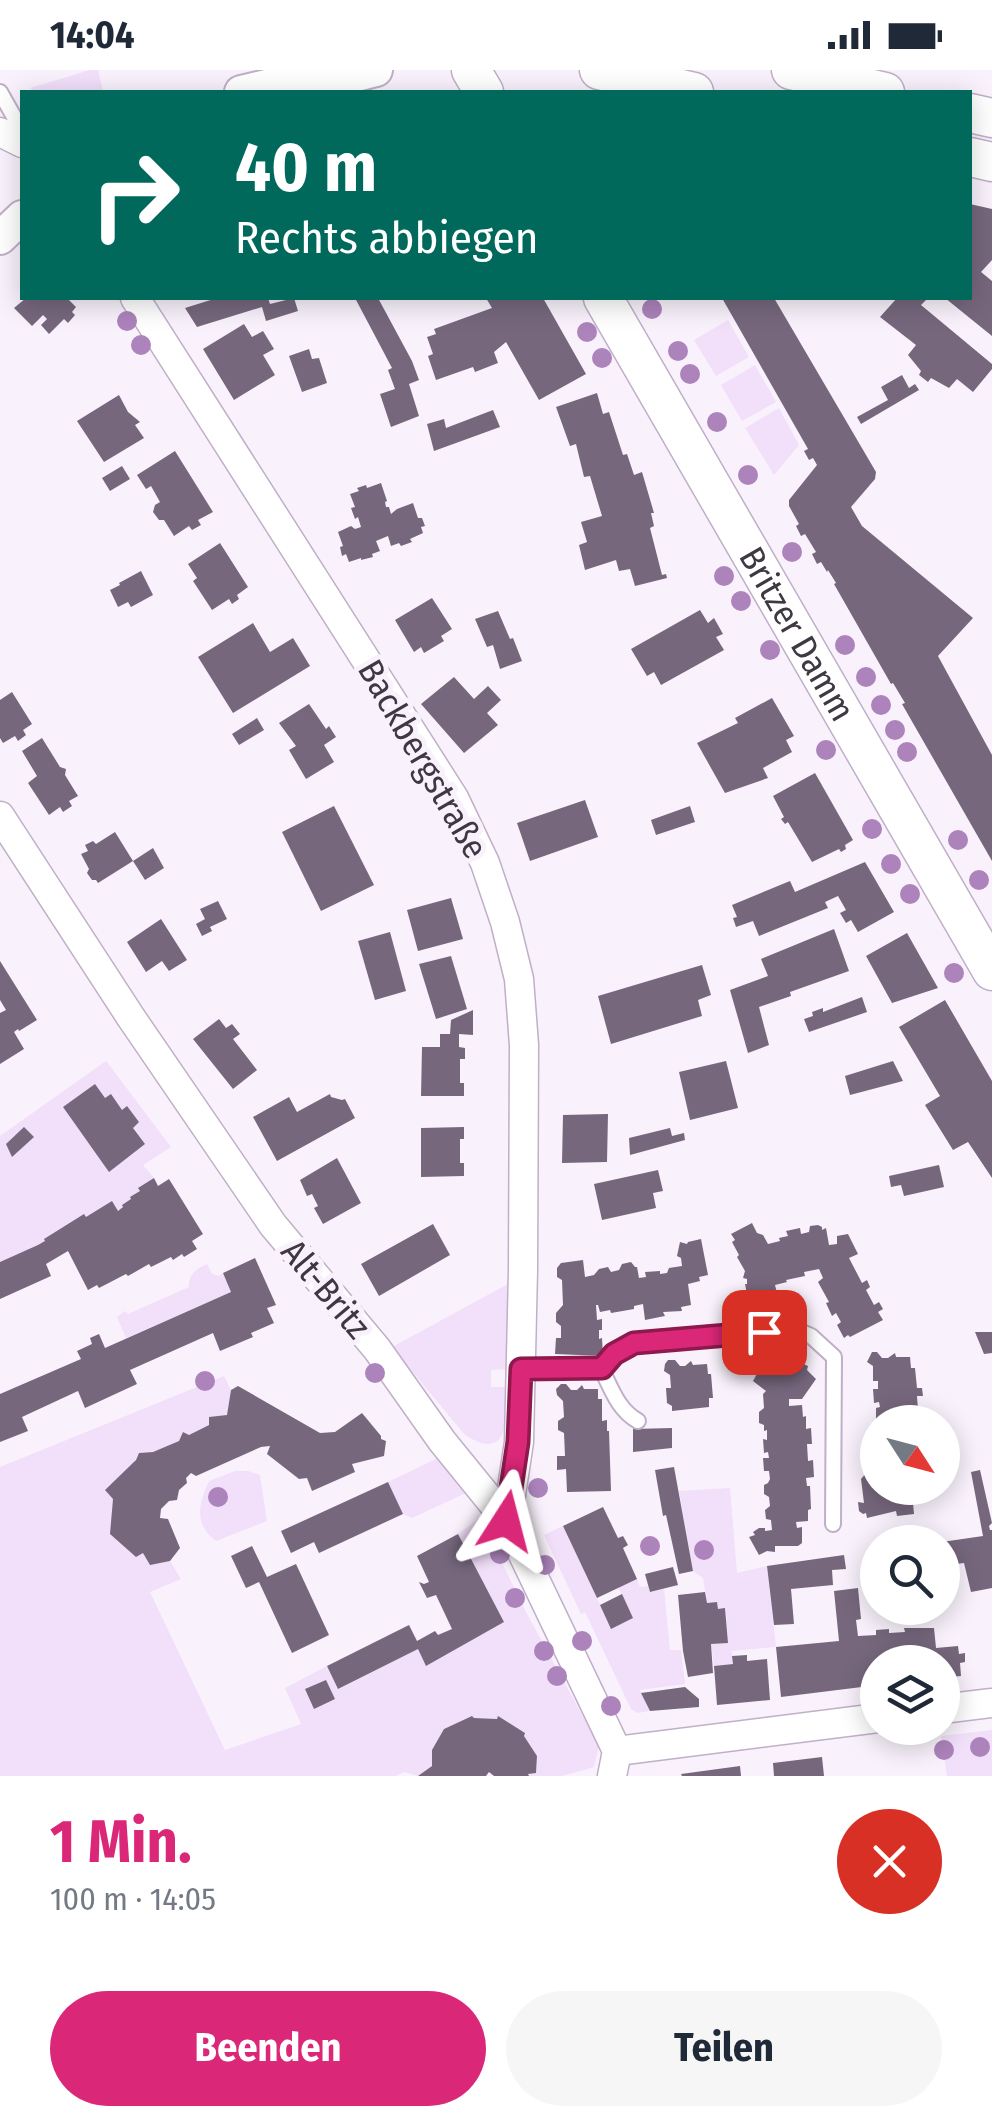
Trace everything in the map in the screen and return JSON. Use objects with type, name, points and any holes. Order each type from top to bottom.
[{"type":"main road","points":[[599,70],[644,87],[674,90]]},
{"type":"main road","points":[[791,70],[876,90]]},
{"type":"main road","name":"Britzer Damm","points":[[603,300],[992,971]]},
{"type":"street","points":[[247,90],[292,76],[318,86],[376,70]]},
{"type":"street","points":[[0,238],[20,219]]},
{"type":"street","name":"Backbergstraße","points":[[136,300],[454,798],[485,863],[505,922],[518,980],[524,1045],[521,1369],[518,1442],[506,1521]]},
{"type":"street","name":"Alt-Britz","points":[[0,816],[272,1225],[377,1349],[442,1441],[506,1521],[616,1767]]},
{"type":"street","points":[[960,1707],[992,1703]]},
{"type":"street","points":[[616,1767],[860,1721]]},
{"type":"lane","points":[[0,92],[20,127]]},
{"type":"lane","points":[[521,1369],[602,1368],[614,1354],[634,1343],[797,1330],[811,1336],[834,1357],[832,1524]]},
{"type":"lane","points":[[602,1368],[615,1398],[627,1415],[638,1421]]},
{"type":"shaded area","points":[[98,70],[103,90],[33,90],[30,88]]},
{"type":"shaded area","points":[[728,320],[749,357],[716,376],[694,340]]},
{"type":"shaded area","points":[[755,365],[776,402],[742,421],[721,385]]},
{"type":"shaded area","points":[[779,408],[799,445],[774,475],[745,428]]},
{"type":"shaded area","points":[[106,1061],[171,1147],[143,1165],[154,1178],[118,1211],[0,1262],[0,1136]]},
{"type":"shaded area","points":[[207,1264],[212,1274],[223,1273],[231,1292],[126,1338],[117,1317],[189,1287],[194,1272]]},
{"type":"shaded area","points":[[508,1284],[508,1369],[491,1370],[491,1387],[508,1387],[506,1423],[498,1440],[491,1444],[465,1435],[392,1347]]},
{"type":"shaded area","points":[[224,1376],[231,1390],[227,1415],[189,1435],[183,1432],[179,1441],[153,1452],[139,1453],[113,1499],[111,1535],[136,1556],[143,1553],[150,1564],[170,1561],[181,1579],[150,1592],[225,1750],[301,1724],[285,1688],[327,1666],[339,1689],[418,1649],[426,1666],[504,1622],[458,1534],[480,1518],[599,1746],[594,1767],[562,1776],[529,1776],[536,1773],[537,1757],[524,1732],[499,1717],[472,1716],[445,1729],[432,1766],[418,1776],[404,1772],[396,1776],[0,1776],[0,1467]]},
{"type":"shaded area","points":[[440,1457],[466,1493],[412,1518],[403,1514],[388,1482]]},
{"type":"shaded area","points":[[235,1471],[260,1475],[267,1521],[216,1541],[201,1521],[202,1498],[209,1481]]},
{"type":"shaded area","points":[[730,1488],[737,1573],[767,1566],[776,1647],[732,1651],[733,1664],[714,1666],[711,1644],[728,1642],[726,1609],[718,1609],[717,1602],[707,1603],[703,1578],[693,1571],[679,1491]]},
{"type":"shaded area","points":[[563,1526],[611,1628],[633,1618],[618,1587],[637,1579],[640,1587],[648,1586],[650,1592],[664,1589],[670,1650],[681,1650],[685,1684],[640,1690],[650,1711],[637,1713],[631,1709],[585,1612],[581,1614],[544,1535]]},
{"type":"shaded area","points":[[992,1730],[992,1776],[947,1776],[942,1745],[960,1745],[960,1734]]},
{"type":"building","points":[[972,204],[992,209],[992,260],[981,272],[992,281],[992,336],[947,300],[972,300]]},
{"type":"building","points":[[24,300],[69,300],[76,307],[68,323],[64,319],[49,334],[41,325],[47,319],[43,315],[32,326],[14,308]]},
{"type":"building","points":[[211,300],[269,300],[270,304],[295,300],[298,311],[266,321],[262,307],[197,327],[185,308]]},
{"type":"building","points":[[356,300],[379,300],[419,380],[409,384],[419,416],[391,427],[380,394],[395,389],[388,370],[392,368]]},
{"type":"building","points":[[487,300],[544,300],[586,374],[539,400],[506,342],[494,352],[498,363],[436,380],[427,337],[436,334],[434,329],[492,308]]},
{"type":"building","points":[[723,300],[775,300],[876,472],[875,479],[851,507],[862,526],[973,618],[938,656],[992,755],[992,861],[836,583],[821,562],[817,564],[812,554],[816,552],[796,526],[799,524],[789,500],[817,465],[813,458],[809,460],[804,451],[808,449]]},
{"type":"building","points":[[895,300],[926,300],[921,305],[992,364],[992,369],[973,392],[957,379],[949,388],[931,378],[928,382],[919,375],[921,371],[908,355],[916,345],[880,317]]},
{"type":"building","points":[[244,324],[252,337],[263,331],[274,349],[263,355],[275,375],[234,400],[203,349]]},
{"type":"building","points":[[309,349],[312,359],[319,358],[327,383],[302,392],[289,356]]},
{"type":"building","points":[[902,375],[909,388],[915,384],[919,390],[861,424],[857,417],[888,400],[881,387]]},
{"type":"building","points":[[597,393],[603,414],[609,412],[634,475],[642,472],[654,513],[654,526],[650,528],[662,575],[667,578],[635,586],[630,569],[619,571],[616,560],[585,570],[579,545],[587,542],[581,522],[602,516],[590,476],[584,477],[576,444],[570,446],[556,407]]},
{"type":"building","points":[[119,395],[128,412],[140,422],[135,425],[144,438],[104,462],[77,421]]},
{"type":"building","points":[[493,410],[500,427],[434,451],[427,424],[444,419],[446,428]]},
{"type":"building","points":[[175,451],[213,512],[198,520],[201,525],[192,530],[189,526],[174,536],[164,520],[153,512],[160,502],[151,486],[146,489],[137,475]]},
{"type":"building","points":[[122,466],[130,479],[110,491],[102,478]]},
{"type":"building","points":[[381,483],[391,514],[413,503],[425,526],[421,527],[423,533],[401,546],[391,546],[388,536],[376,541],[380,551],[373,557],[349,562],[346,554],[342,556],[338,532],[351,526],[361,527],[351,508],[355,507],[350,494],[359,491],[357,488]]},
{"type":"building","points":[[220,543],[248,587],[232,604],[229,599],[212,610],[193,581],[197,578],[188,564]]},
{"type":"building","points":[[141,571],[153,595],[131,607],[128,602],[118,607],[110,590]]},
{"type":"building","points":[[432,598],[452,629],[441,636],[444,641],[424,653],[421,647],[414,652],[395,620]]},
{"type":"building","points":[[700,610],[708,623],[714,618],[723,634],[716,637],[724,650],[661,685],[654,672],[647,676],[631,649]]},
{"type":"building","points":[[498,611],[522,661],[500,669],[493,645],[487,647],[475,619]]},
{"type":"building","points":[[253,623],[270,652],[293,638],[310,666],[233,713],[198,657]]},
{"type":"building","points":[[454,677],[474,699],[488,686],[501,700],[487,713],[498,725],[464,753],[421,704]]},
{"type":"building","points":[[12,692],[32,724],[23,730],[26,735],[18,741],[15,736],[3,743],[0,700]]},
{"type":"building","points":[[772,698],[794,736],[786,740],[792,752],[763,768],[768,778],[725,793],[697,743],[738,723],[735,718]]},
{"type":"building","points":[[309,704],[336,737],[324,745],[334,762],[306,779],[289,750],[296,746],[279,723]]},
{"type":"building","points":[[257,718],[264,730],[239,745],[232,734]]},
{"type":"building","points":[[42,738],[60,767],[66,769],[65,775],[78,796],[69,801],[72,806],[63,812],[60,807],[49,815],[28,783],[37,776],[22,751]]},
{"type":"building","points":[[815,773],[853,840],[841,852],[839,849],[812,862],[788,822],[785,824],[781,819],[784,817],[773,796]]},
{"type":"building","points":[[585,800],[598,837],[530,861],[517,823]]},
{"type":"building","points":[[334,806],[374,885],[321,911],[282,832]]},
{"type":"building","points":[[690,806],[695,822],[656,835],[651,820]]},
{"type":"building","points":[[115,832],[133,861],[98,883],[87,873],[89,869],[81,854],[88,851],[85,845],[93,841],[96,844]]},
{"type":"building","points":[[153,848],[164,868],[145,880],[133,861]]},
{"type":"building","points":[[865,862],[894,912],[858,932],[851,920],[846,923],[840,913],[846,910],[838,896],[825,902],[828,908],[759,936],[753,921],[736,927],[732,905],[790,881],[795,892]]},
{"type":"building","points":[[451,898],[463,939],[418,951],[407,910]]},
{"type":"building","points":[[218,901],[227,919],[202,936],[196,924],[205,919],[200,909]]},
{"type":"building","points":[[161,919],[187,960],[169,971],[162,961],[146,972],[127,942]]},
{"type":"building","points":[[834,929],[849,971],[759,1007],[769,1045],[748,1053],[730,990],[768,976],[761,959]]},
{"type":"building","points":[[390,932],[406,991],[375,1000],[358,941]]},
{"type":"building","points":[[907,933],[938,988],[892,1003],[866,956]]},
{"type":"building","points":[[451,956],[467,1009],[436,1019],[419,964]]},
{"type":"building","points":[[0,961],[37,1020],[14,1032],[24,1049],[0,1064],[0,1013],[6,1010],[0,1000]]},
{"type":"building","points":[[702,965],[711,995],[698,1000],[702,1016],[611,1044],[598,996]]},
{"type":"building","points":[[862,997],[867,1012],[809,1032],[804,1019],[813,1016],[812,1012],[823,1008],[823,1012]]},
{"type":"building","points":[[945,1000],[992,1081],[992,1178],[968,1142],[953,1150],[925,1105],[940,1096],[899,1027]]},
{"type":"building","points":[[473,1010],[473,1035],[459,1034],[459,1047],[465,1048],[465,1059],[460,1059],[464,1096],[421,1096],[422,1047],[440,1047],[440,1034],[450,1034],[451,1020]]},
{"type":"building","points":[[219,1019],[226,1028],[232,1024],[240,1034],[233,1039],[257,1070],[233,1089],[193,1039]]},
{"type":"building","points":[[726,1061],[738,1108],[690,1120],[679,1072]]},
{"type":"building","points":[[893,1061],[903,1081],[850,1095],[845,1076]]},
{"type":"building","points":[[95,1084],[105,1098],[111,1094],[122,1110],[127,1106],[139,1122],[133,1128],[145,1144],[109,1172],[63,1107]]},
{"type":"building","points":[[330,1094],[345,1099],[355,1118],[277,1161],[253,1117],[289,1097],[297,1112]]},
{"type":"building","points":[[608,1114],[607,1162],[562,1163],[563,1115]]},
{"type":"building","points":[[24,1127],[34,1137],[12,1157],[6,1144]]},
{"type":"building","points":[[464,1127],[460,1163],[464,1163],[464,1176],[421,1177],[421,1128]]},
{"type":"building","points":[[670,1128],[672,1136],[684,1133],[685,1140],[630,1155],[629,1138]]},
{"type":"building","points":[[337,1158],[361,1203],[323,1224],[312,1194],[307,1196],[300,1180]]},
{"type":"building","points":[[939,1165],[944,1187],[904,1196],[901,1185],[891,1187],[889,1176]]},
{"type":"building","points":[[658,1170],[663,1191],[653,1193],[656,1208],[602,1220],[594,1184]]},
{"type":"building","points":[[154,1178],[158,1186],[169,1179],[203,1234],[192,1241],[197,1249],[88,1290],[68,1251],[46,1264],[51,1276],[0,1299],[0,1262],[38,1245],[84,1214],[86,1217],[112,1201],[118,1211],[140,1191],[138,1188]]},
{"type":"building","points":[[752,1223],[768,1244],[788,1236],[786,1231],[800,1228],[801,1234],[818,1225],[822,1230],[826,1228],[829,1245],[837,1244],[837,1236],[848,1234],[858,1254],[849,1258],[862,1283],[867,1280],[870,1287],[866,1290],[874,1305],[879,1302],[883,1309],[878,1312],[883,1320],[844,1338],[837,1325],[841,1322],[836,1313],[832,1316],[818,1282],[823,1278],[819,1269],[775,1285],[785,1306],[764,1314],[759,1312],[751,1319],[745,1316],[749,1305],[747,1279],[743,1278],[745,1271],[731,1234]]},
{"type":"building","points":[[433,1224],[450,1255],[379,1296],[361,1264]]},
{"type":"building","points":[[701,1239],[708,1275],[688,1284],[691,1305],[645,1320],[643,1304],[611,1313],[600,1312],[596,1305],[597,1320],[602,1319],[599,1339],[602,1338],[603,1356],[555,1354],[556,1338],[561,1338],[556,1313],[563,1305],[562,1280],[557,1277],[561,1263],[583,1260],[585,1277],[608,1267],[611,1272],[619,1270],[622,1264],[631,1262],[637,1267],[639,1278],[646,1277],[645,1272],[667,1273],[669,1268],[682,1266],[677,1256],[680,1242]]},
{"type":"building","points":[[255,1258],[276,1305],[267,1308],[274,1323],[220,1351],[213,1333],[130,1370],[137,1384],[85,1408],[78,1391],[22,1417],[28,1431],[0,1442],[0,1394],[81,1359],[77,1351],[92,1344],[90,1338],[99,1334],[105,1348],[231,1292],[223,1273]]},
{"type":"building","points":[[975,1332],[992,1332],[992,1353],[984,1354]]},
{"type":"building","points":[[784,1349],[793,1349],[796,1361],[808,1366],[816,1379],[802,1399],[789,1399],[789,1406],[802,1405],[806,1429],[811,1428],[808,1461],[813,1460],[814,1477],[806,1478],[811,1509],[808,1521],[796,1522],[797,1528],[802,1527],[802,1543],[775,1546],[775,1552],[759,1555],[749,1537],[759,1528],[772,1530],[765,1510],[770,1506],[769,1497],[764,1494],[764,1485],[770,1479],[769,1471],[764,1471],[763,1458],[769,1458],[768,1452],[764,1453],[763,1439],[767,1440],[767,1430],[759,1423],[766,1391],[753,1381],[762,1365],[769,1364],[774,1369]]},
{"type":"building","points":[[872,1352],[882,1358],[895,1353],[896,1357],[910,1357],[917,1388],[922,1388],[918,1405],[874,1403],[873,1389],[878,1389],[878,1381],[873,1381],[873,1366],[867,1362]]},
{"type":"building","points":[[668,1360],[675,1360],[680,1366],[691,1361],[693,1365],[707,1364],[713,1398],[709,1398],[709,1407],[672,1411],[666,1388],[671,1388],[670,1375],[664,1371]]},
{"type":"building","points":[[561,1384],[571,1390],[582,1385],[584,1389],[598,1389],[602,1421],[607,1420],[609,1431],[611,1491],[567,1492],[566,1469],[557,1470],[557,1456],[565,1456],[564,1433],[558,1430],[558,1421],[564,1417],[563,1401],[556,1389]]},
{"type":"building","points":[[238,1386],[320,1433],[335,1432],[362,1413],[386,1441],[384,1456],[352,1464],[355,1472],[312,1491],[307,1478],[299,1479],[267,1454],[270,1446],[196,1476],[191,1473],[177,1500],[169,1501],[161,1509],[160,1518],[168,1519],[180,1548],[170,1561],[150,1565],[143,1553],[136,1557],[110,1534],[113,1499],[105,1490],[139,1453],[153,1452],[179,1441],[183,1432],[189,1435],[209,1425],[209,1417],[227,1415],[231,1390]]},
{"type":"building","points":[[672,1428],[672,1448],[633,1452],[633,1429]]},
{"type":"building","points":[[674,1467],[693,1571],[679,1574],[655,1470]]},
{"type":"building","points":[[980,1470],[992,1523],[992,1588],[971,1592],[964,1563],[960,1564],[960,1539],[983,1536],[971,1472]]},
{"type":"building","points":[[388,1482],[403,1514],[319,1553],[314,1542],[291,1553],[281,1531]]},
{"type":"building","points":[[858,1502],[913,1505],[914,1514],[897,1516],[896,1511],[867,1518],[866,1513],[859,1511]]},
{"type":"building","points":[[603,1507],[618,1538],[623,1536],[628,1545],[623,1548],[637,1579],[597,1598],[563,1526]]},
{"type":"building","points":[[458,1534],[504,1622],[426,1666],[418,1649],[338,1689],[327,1666],[409,1625],[417,1641],[435,1631],[438,1635],[452,1629],[436,1595],[427,1598],[419,1582],[429,1582],[417,1556]]},
{"type":"building","points":[[252,1546],[267,1577],[296,1564],[329,1635],[292,1653],[259,1582],[246,1588],[231,1556]]},
{"type":"building","points":[[844,1555],[846,1569],[832,1570],[833,1585],[791,1589],[794,1624],[774,1625],[767,1566]]},
{"type":"building","points":[[673,1567],[678,1585],[650,1592],[645,1574]]},
{"type":"building","points":[[858,1588],[858,1636],[876,1635],[876,1630],[889,1629],[889,1633],[905,1632],[904,1628],[934,1628],[936,1645],[860,1645],[860,1687],[781,1697],[776,1647],[839,1641],[834,1591]]},
{"type":"building","points":[[705,1592],[707,1603],[717,1602],[718,1609],[725,1608],[728,1643],[711,1644],[713,1673],[688,1677],[678,1595]]},
{"type":"building","points":[[622,1594],[633,1618],[611,1629],[600,1605]]},
{"type":"building","points":[[747,1655],[747,1661],[767,1659],[770,1700],[717,1705],[714,1666],[733,1664],[732,1656]]},
{"type":"building","points":[[326,1680],[335,1699],[314,1709],[305,1689]]},
{"type":"building","points":[[685,1687],[699,1699],[699,1707],[650,1711],[641,1693]]},
{"type":"building","points":[[472,1716],[498,1716],[525,1733],[537,1756],[536,1773],[418,1776],[432,1766],[432,1750],[444,1729]]},
{"type":"building","points":[[822,1757],[824,1776],[774,1776],[773,1763]]},
{"type":"building","points":[[740,1766],[741,1776],[681,1774]]},
{"type":"route","points":[[506,1521],[518,1442],[521,1369],[602,1368],[614,1354],[634,1343],[764,1332]]}]
